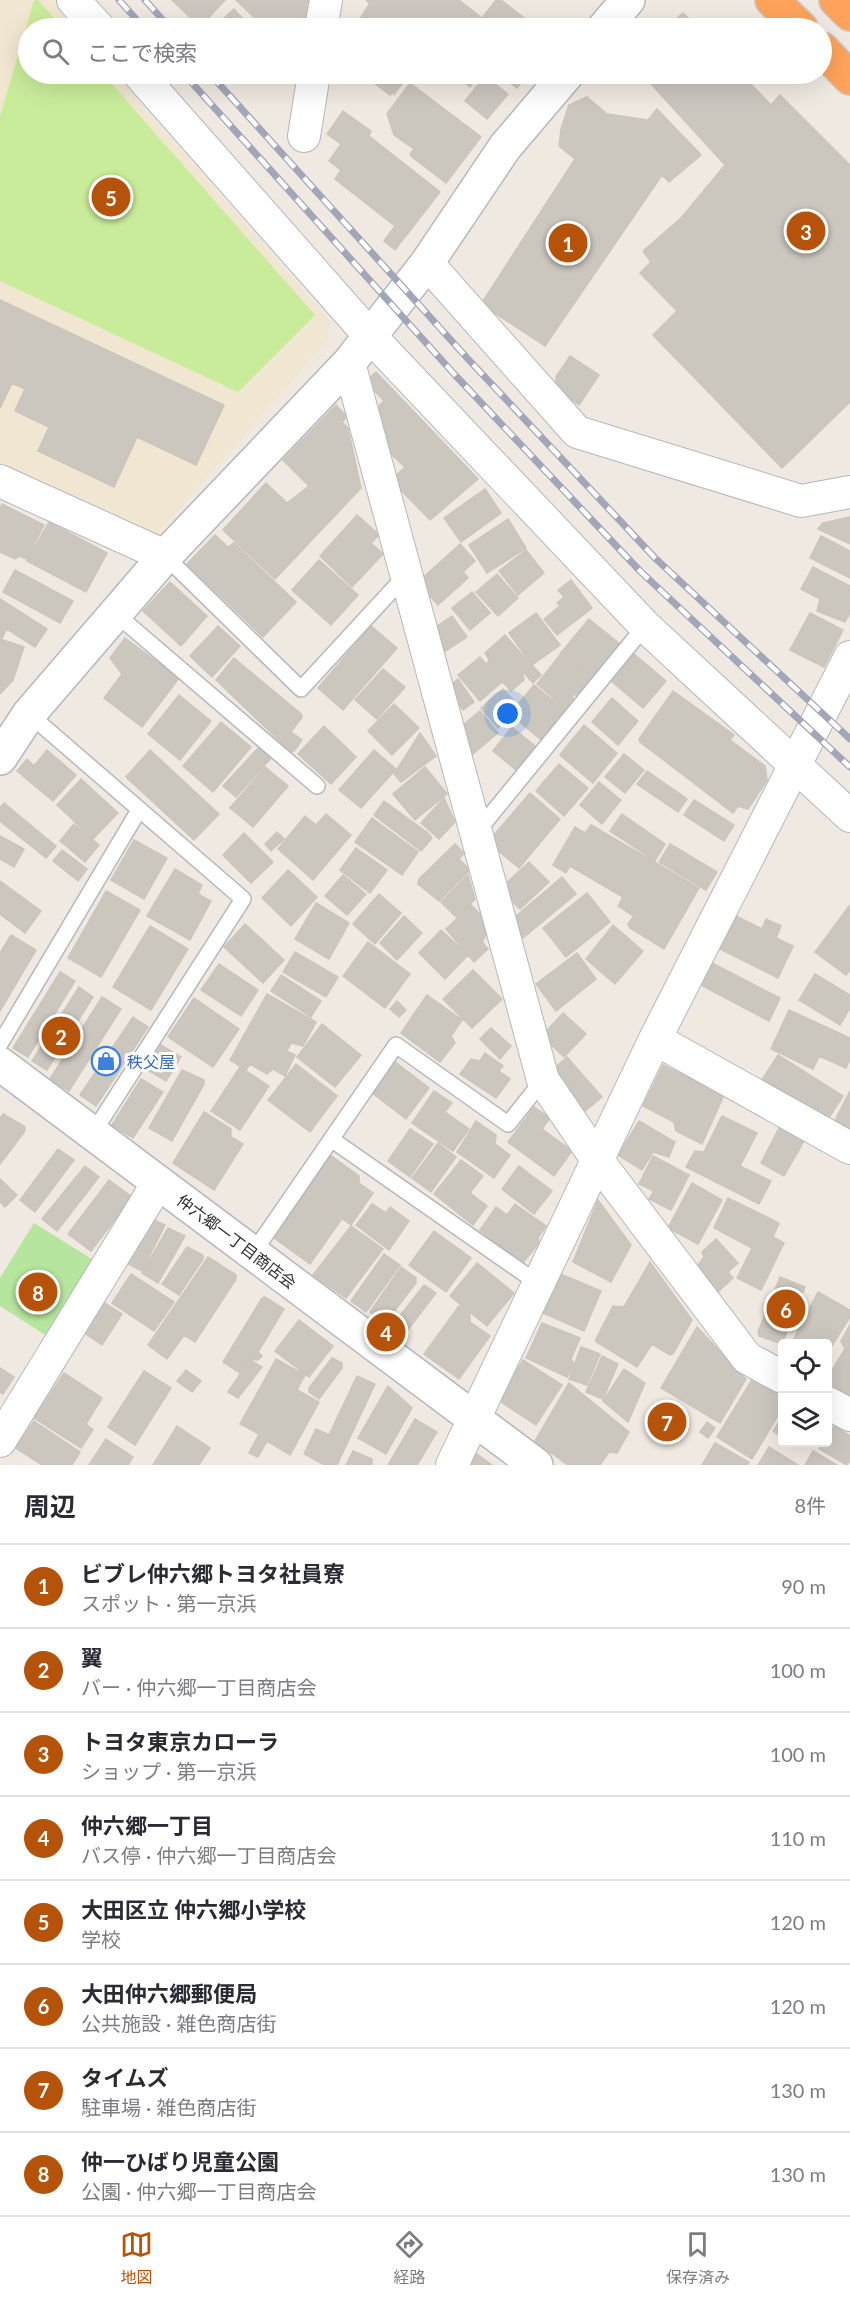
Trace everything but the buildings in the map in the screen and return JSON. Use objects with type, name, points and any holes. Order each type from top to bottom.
[{"type":"highway","points":[[772,0],[791,18]]},
{"type":"highway","points":[[836,0],[850,14]]},
{"type":"highway","points":[[832,59],[850,78]]},
{"type":"street","points":[[73,0],[90,18]]},
{"type":"street","points":[[323,18],[326,0]]},
{"type":"street","points":[[613,18],[628,0]]},
{"type":"street","points":[[147,84],[370,336],[645,626],[850,816]]},
{"type":"street","points":[[304,136],[312,84]]},
{"type":"street","points":[[0,758],[29,714],[165,556],[349,363],[427,263],[505,147],[559,84]]},
{"type":"street","points":[[427,263],[577,432],[801,501],[850,492]]},
{"type":"street","points":[[349,363],[543,1080],[598,1161],[747,1358],[778,1374]]},
{"type":"street","points":[[0,481],[165,556]]},
{"type":"street","points":[[452,1465],[656,1039],[850,657]]},
{"type":"street","points":[[656,1039],[850,1148]]},
{"type":"street","name":"仲六郷一丁目商店会","points":[[0,1064],[536,1465]]},
{"type":"street","points":[[1,1437],[158,1183]]},
{"type":"street","points":[[832,1404],[850,1415]]},
{"type":"lane","points":[[165,556],[301,688],[406,575]]},
{"type":"lane","points":[[116,614],[317,786]]},
{"type":"lane","points":[[476,833],[645,626]]},
{"type":"lane","points":[[29,714],[243,899],[93,1133]]},
{"type":"lane","points":[[0,1044],[139,810]]},
{"type":"lane","points":[[253,1253],[396,1045],[508,1124],[543,1080]]},
{"type":"lane","points":[[331,1139],[539,1284]]},
{"type":"shaded area","points":[[0,0],[52,0],[67,18],[18,18],[18,84],[124,84],[330,321],[327,341],[155,537],[0,466]]},
{"type":"green space","points":[[34,0],[38,0],[54,18],[29,18]]},
{"type":"green space","points":[[18,55],[18,84],[112,84],[315,315],[238,392],[0,281],[0,116]]},
{"type":"green space","points":[[34,1223],[95,1261],[47,1336],[0,1306],[0,1278]]},
{"type":"railway","points":[[119,0],[135,18]]},
{"type":"railway","points":[[145,0],[161,18]]},
{"type":"railway","points":[[193,84],[455,375],[640,571],[850,767]]},
{"type":"railway","points":[[219,84],[468,359],[655,558],[850,739]]},
{"type":"place","name":"大田区立 仲六郷小学校","points":[[111,197]]},
{"type":"place","name":"トヨタ東京カローラ","points":[[806,231]]},
{"type":"place","name":"ビブレ仲六郷トヨタ社員寮","points":[[568,243]]},
{"type":"place","name":"翼","points":[[61,1036]]},
{"type":"place","name":"秩父屋","points":[[106,1061]]},
{"type":"place","name":"仲一ひばり児童公園","points":[[38,1292]]},
{"type":"place","name":"大田仲六郷郵便局","points":[[786,1309]]},
{"type":"place","name":"仲六郷一丁目","points":[[386,1332]]},
{"type":"place","name":"タイムズ","points":[[667,1422]]}]
